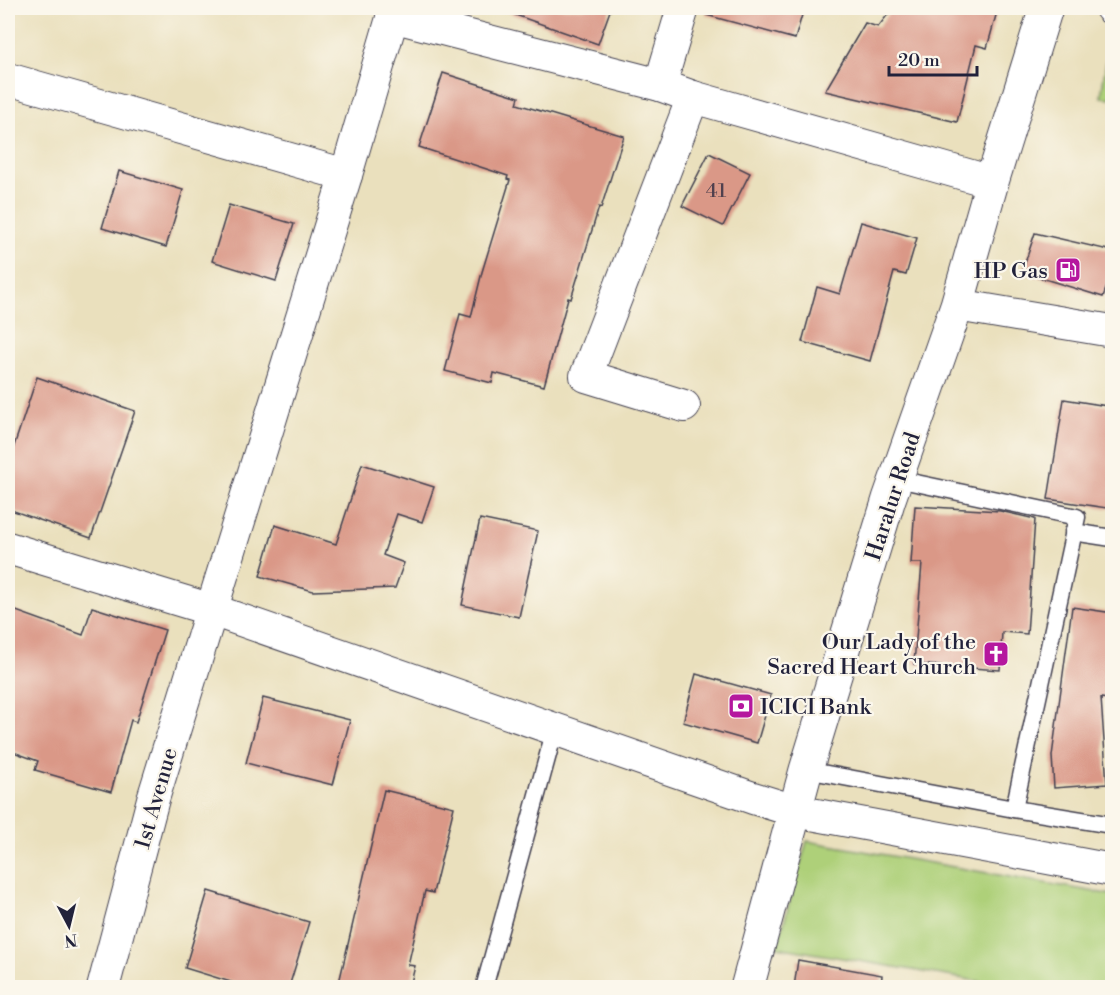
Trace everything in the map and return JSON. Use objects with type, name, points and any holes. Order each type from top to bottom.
[{"type":"street","points":[[660,85],[682,8]]},
{"type":"street","name":"Haralur Road","points":[[747,987],[806,770],[889,499],[957,305],[1046,8]]},
{"type":"street","points":[[393,12],[660,85],[693,97],[992,182]]},
{"type":"street","name":"1st Avenue","points":[[103,987],[153,799],[346,175],[393,12]]},
{"type":"street","points":[[8,79],[346,175]]},
{"type":"street","points":[[684,406],[586,376],[693,97]]},
{"type":"street","points":[[957,305],[1113,332]]},
{"type":"street","points":[[8,548],[212,610],[795,811],[1113,870]]},
{"type":"lane","points":[[897,478],[1077,517],[1014,809]]},
{"type":"lane","points":[[1074,532],[1113,538]]},
{"type":"lane","points":[[484,987],[555,729]]},
{"type":"lane","points":[[806,770],[1113,825]]},
{"type":"green space","points":[[1107,56],[1112,57],[1112,98],[1101,97]]},
{"type":"green space","points":[[807,841],[1112,895],[1112,987],[1012,987],[777,947]]},
{"type":"building","points":[[504,8],[611,8],[598,44],[504,11]]},
{"type":"building","points":[[707,8],[804,8],[795,39],[706,15]]},
{"type":"building","points":[[893,8],[998,8],[987,48],[976,45],[957,122],[825,91],[865,23],[878,27]]},
{"type":"building","points":[[443,73],[519,97],[517,104],[624,136],[601,208],[599,207],[571,299],[568,298],[544,386],[494,373],[492,383],[445,371],[460,314],[471,317],[510,180],[507,179],[508,176],[419,147]]},
{"type":"building","points":[[709,153],[750,173],[723,226],[682,206]]},
{"type":"building","points":[[119,171],[183,190],[166,247],[102,228]]},
{"type":"building","points":[[229,205],[294,224],[276,281],[212,261]]},
{"type":"building","points":[[861,222],[917,238],[906,275],[894,272],[870,361],[802,342],[817,287],[840,294]]},
{"type":"building","points":[[1035,233],[1113,251],[1113,269],[1103,297],[1022,272]]},
{"type":"building","points":[[37,377],[135,411],[91,538],[8,509],[8,464]]},
{"type":"building","points":[[1064,399],[1113,407],[1113,509],[1048,499]]},
{"type":"building","points":[[362,464],[434,487],[422,522],[397,514],[383,555],[404,563],[395,588],[313,591],[260,576],[275,525],[336,544]]},
{"type":"building","points":[[915,506],[1000,511],[1035,519],[1027,634],[1002,632],[1000,670],[914,664],[922,563],[911,563]]},
{"type":"building","points":[[480,519],[538,531],[519,617],[462,605]]},
{"type":"building","points":[[92,607],[165,630],[136,722],[131,720],[111,792],[35,770],[38,761],[8,750],[8,608],[83,635]]},
{"type":"building","points":[[1072,607],[1113,613],[1113,663],[1107,699],[1101,698],[1107,784],[1054,788],[1052,756]]},
{"type":"building","points":[[696,674],[771,695],[757,743],[683,722]]},
{"type":"building","points":[[263,698],[350,720],[333,785],[246,763]]},
{"type":"building","points":[[384,790],[454,807],[433,893],[425,891],[408,965],[415,966],[410,987],[338,987]]},
{"type":"building","points":[[208,891],[309,922],[289,987],[247,987],[185,968]]},
{"type":"building","points":[[798,960],[882,975],[881,987],[794,987]]},
{"type":"place","name":"HP Gas","points":[[1068,270]]},
{"type":"place","name":"Our Lady of the Sacred Heart Church","points":[[996,654]]},
{"type":"place","name":"ICICI Bank","points":[[741,706]]}]
